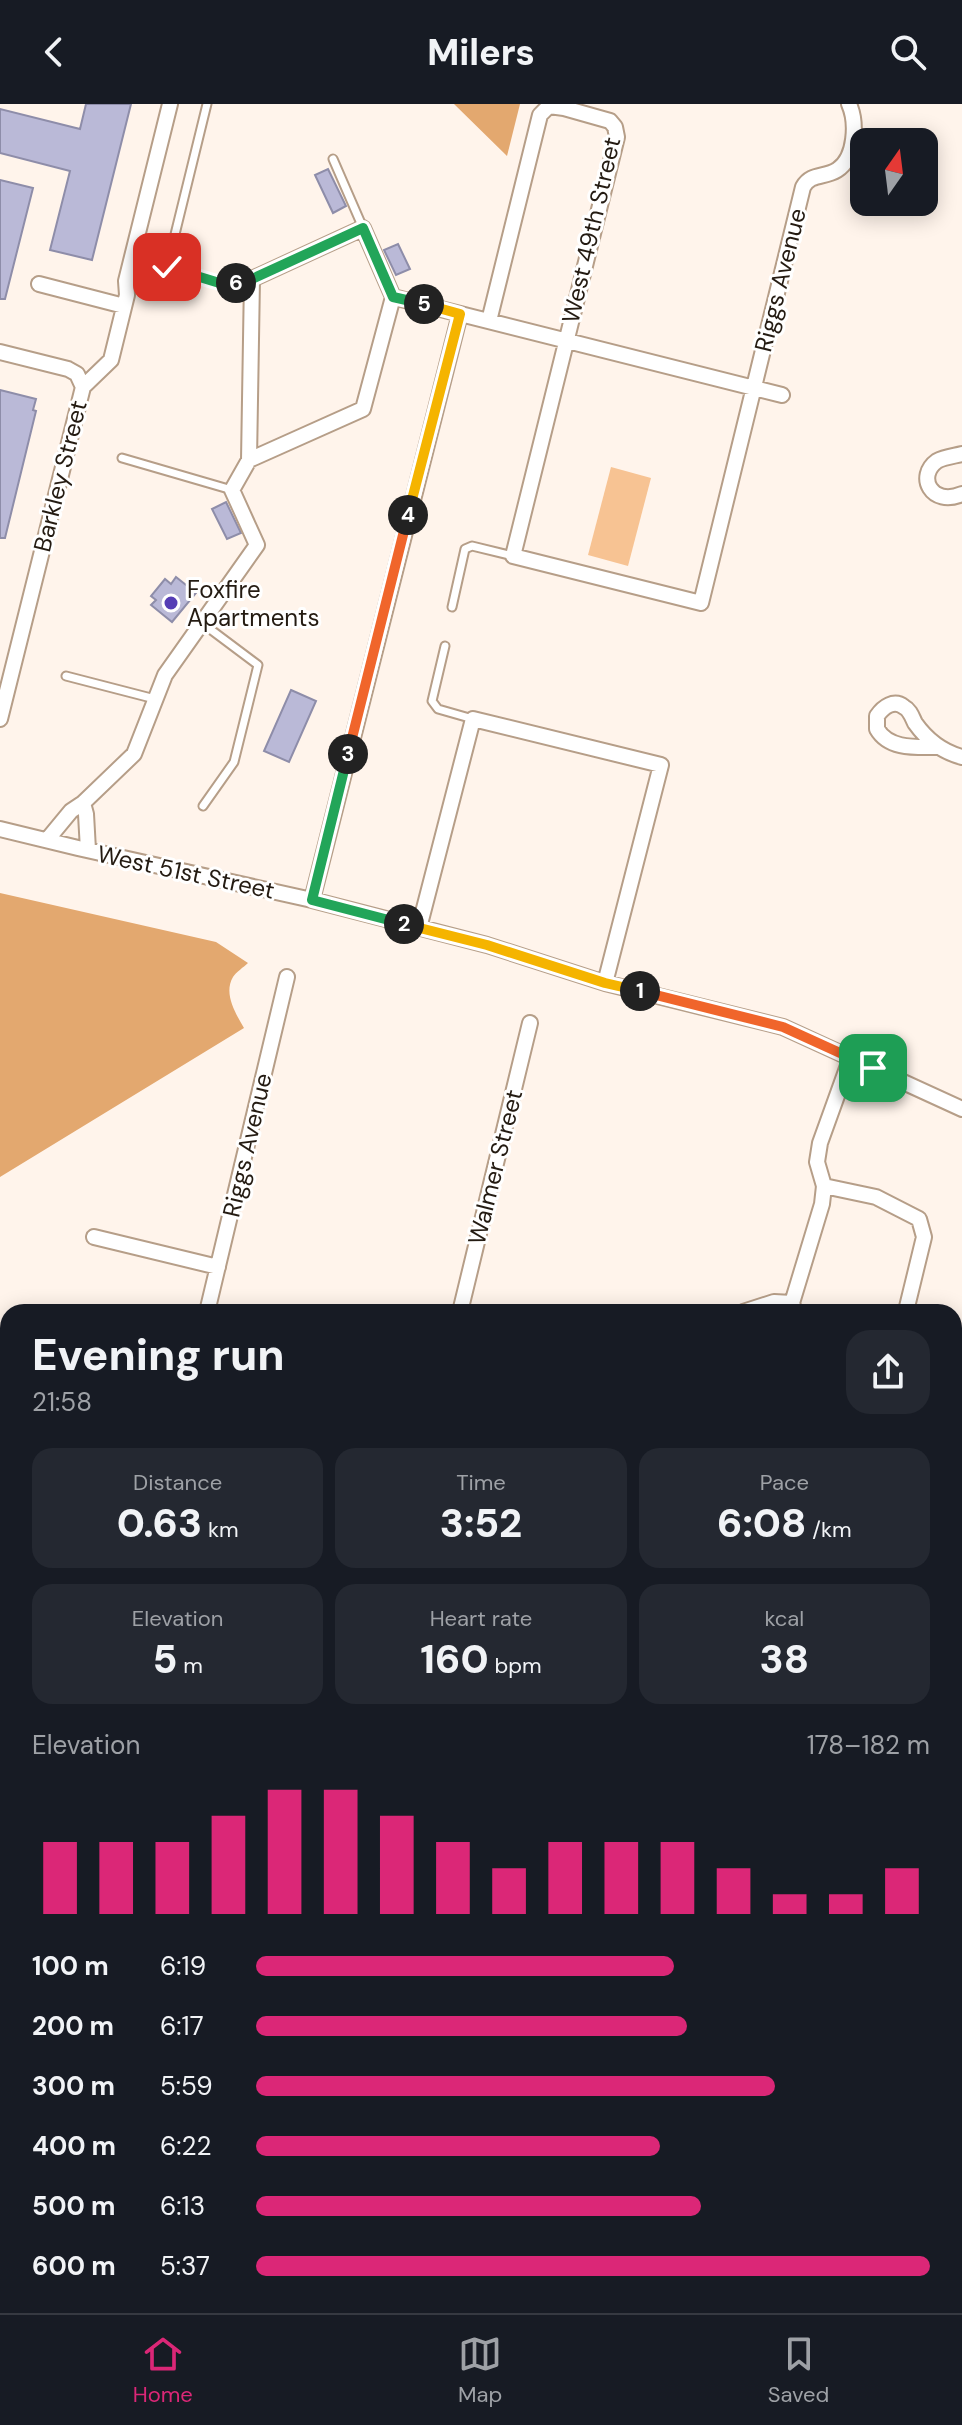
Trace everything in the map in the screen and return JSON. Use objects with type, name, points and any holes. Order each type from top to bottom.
[{"type":"street","name":"Barkley Street","points":[[0,719],[83,387],[111,360],[127,295],[126,281],[170,104]]},
{"type":"street","name":"Riggs Avenue","points":[[513,556],[701,603],[803,187],[810,179],[833,172],[845,161],[854,131],[849,104]]},
{"type":"street","points":[[489,321],[542,112],[552,106],[565,106]]},
{"type":"street","name":"West 49th Street","points":[[565,106],[610,121],[617,137],[566,341]]},
{"type":"street","points":[[47,840],[71,811],[134,754],[165,675],[257,545],[232,490],[249,460],[252,279],[363,228],[393,297],[363,409],[249,460]]},
{"type":"street","points":[[39,284],[124,306]]},
{"type":"street","name":"West 49th Street","points":[[393,297],[782,395]]},
{"type":"street","points":[[312,900],[460,314]]},
{"type":"street","points":[[513,556],[566,341]]},
{"type":"street","points":[[0,352],[68,369],[78,376],[83,387]]},
{"type":"street","points":[[962,454],[939,460],[928,475],[931,490],[938,497],[962,494]]},
{"type":"street","points":[[419,928],[473,719],[661,765],[605,983]]},
{"type":"street","points":[[939,747],[962,757]]},
{"type":"street","points":[[83,803],[88,850]]},
{"type":"street","name":"West 51st Street","points":[[0,829],[312,900],[504,950],[605,983],[783,1027],[962,1109]]},
{"type":"street","name":"Riggs Avenue","points":[[209,1304],[287,977]]},
{"type":"street","name":"Walmer Street","points":[[462,1304],[530,1023]]},
{"type":"street","points":[[794,1304],[822,1204],[824,1186],[817,1162],[820,1143],[851,1057]]},
{"type":"street","points":[[824,1186],[876,1197],[919,1219],[924,1237],[908,1304]]},
{"type":"street","points":[[94,1237],[218,1267]]},
{"type":"lane","points":[[207,104],[167,267],[226,285],[252,279]]},
{"type":"lane","points":[[333,159],[363,228]]},
{"type":"lane","points":[[122,458],[232,490]]},
{"type":"lane","points":[[452,607],[465,549],[472,546],[513,556]]},
{"type":"lane","points":[[202,623],[258,665],[234,762],[203,806]]},
{"type":"lane","points":[[445,646],[432,701],[438,709],[473,719]]},
{"type":"lane","points":[[66,676],[155,699]]},
{"type":"shaded area","points":[[454,104],[520,104],[507,156]]},
{"type":"shaded area","points":[[611,467],[651,478],[628,566],[588,555]]},
{"type":"shaded area","points":[[0,893],[216,942],[248,963],[233,977],[229,990],[244,1028],[0,1177]]},
{"type":"building","points":[[86,104],[131,104],[92,260],[50,250],[70,171],[0,153],[0,109],[80,129]]},
{"type":"building","points":[[328,169],[346,206],[333,213],[315,175]]},
{"type":"building","points":[[0,180],[33,188],[5,299],[0,299]]},
{"type":"building","points":[[398,244],[410,269],[396,275],[384,250]]},
{"type":"building","points":[[0,390],[36,399],[33,410],[36,411],[5,538],[0,538]]},
{"type":"building","points":[[226,502],[241,533],[227,539],[212,509]]},
{"type":"building","name":"Foxfire Apartments","points":[[176,577],[196,593],[172,622],[151,605],[156,600],[151,596],[165,579],[171,584]]},
{"type":"building","points":[[291,690],[316,701],[289,762],[264,751]]},
{"type":"place","name":"Foxfire Apartments","points":[[171,603]]},
{"type":"route","points":[[167,267],[226,285],[252,279],[363,228],[393,297],[460,314],[312,900],[487,945],[605,983],[783,1027],[873,1068]]}]
